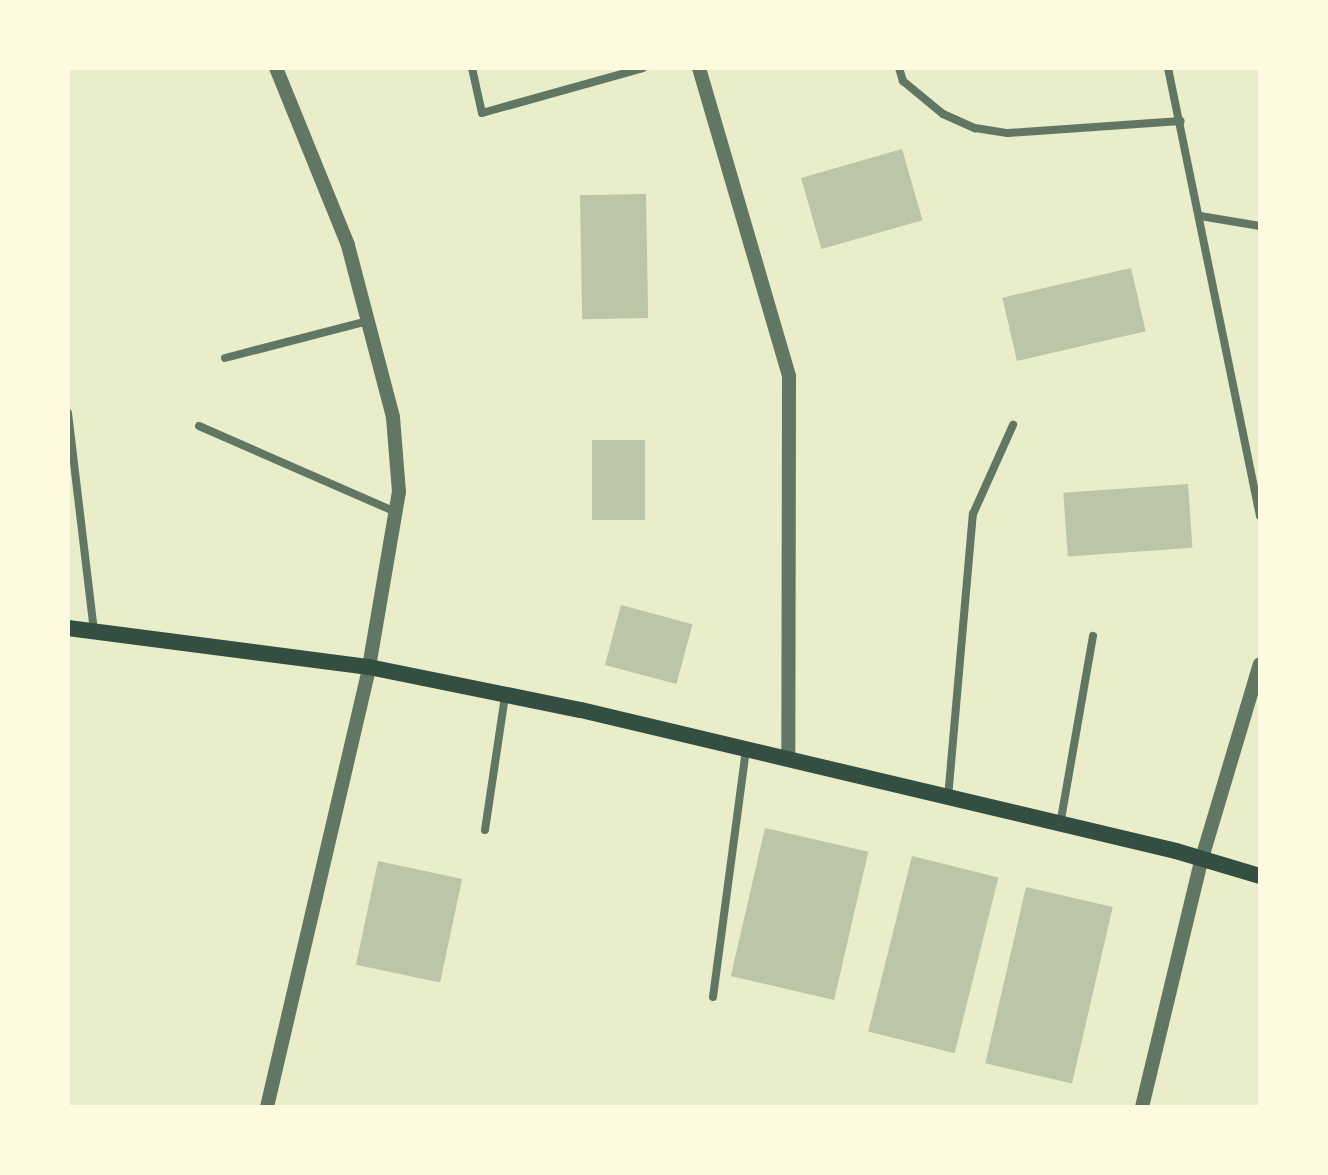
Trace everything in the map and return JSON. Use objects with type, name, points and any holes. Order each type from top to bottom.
[{"type":"main road","points":[[68,628],[369,667],[698,735],[746,750],[1202,858],[1260,876]]},
{"type":"street","points":[[267,1107],[369,667],[399,492],[393,417],[348,245],[276,68]]},
{"type":"street","points":[[472,68],[482,113],[643,68]]},
{"type":"street","points":[[699,68],[789,376],[788,759]]},
{"type":"street","points":[[899,68],[903,81],[943,114],[975,128],[1008,133],[1181,121]]},
{"type":"street","points":[[1168,68],[1260,516]]},
{"type":"street","points":[[1200,216],[1260,226]]},
{"type":"street","points":[[225,358],[369,320]]},
{"type":"street","points":[[68,413],[94,631]]},
{"type":"street","points":[[948,799],[973,514],[1013,425]]},
{"type":"street","points":[[199,426],[396,512]]},
{"type":"street","points":[[1060,826],[1093,636]]},
{"type":"street","points":[[1142,1107],[1202,858],[1260,664]]},
{"type":"street","points":[[485,830],[505,696]]},
{"type":"street","points":[[713,997],[746,750]]},
{"type":"building","points":[[902,149],[922,220],[821,249],[801,178]]},
{"type":"building","points":[[646,194],[648,318],[582,319],[580,195]]},
{"type":"building","points":[[1131,268],[1146,331],[1017,361],[1002,298]]},
{"type":"building","points":[[592,440],[645,440],[645,520],[592,520]]},
{"type":"building","points":[[1188,484],[1192,548],[1068,557],[1063,493]]},
{"type":"building","points":[[621,605],[692,624],[676,684],[605,665]]},
{"type":"building","points":[[765,828],[868,852],[834,1000],[731,976]]},
{"type":"building","points":[[912,856],[998,878],[955,1053],[868,1032]]},
{"type":"building","points":[[378,861],[462,879],[440,983],[356,965]]},
{"type":"building","points":[[1026,887],[1113,907],[1072,1083],[985,1063]]}]
